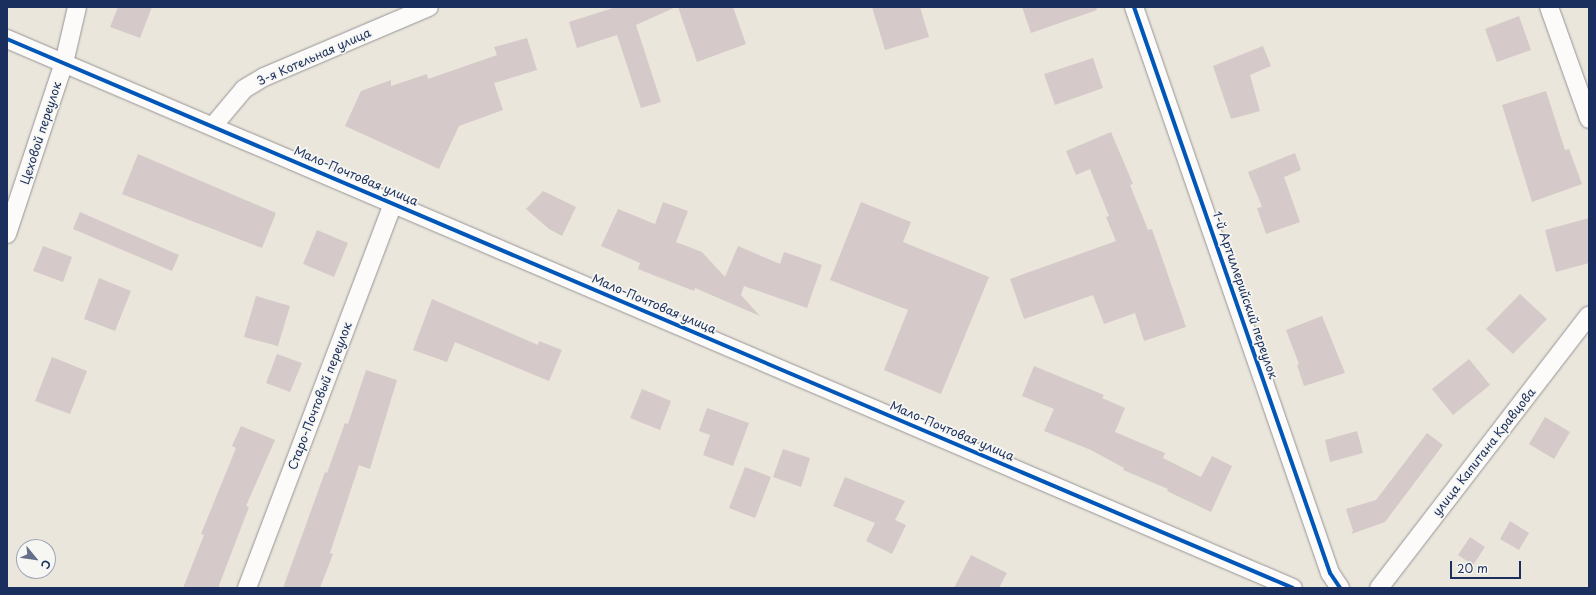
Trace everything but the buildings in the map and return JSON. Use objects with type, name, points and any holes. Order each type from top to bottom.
[{"type":"street","name":"Цеховой переулок","points":[[7,234],[64,63],[78,7]]},
{"type":"street","name":"3-я Котельная улица","points":[[213,126],[244,89],[264,77],[429,7]]},
{"type":"street","name":"1-й Артиллерийский переулок","points":[[1134,7],[1330,573],[1340,588]]},
{"type":"street","points":[[1550,7],[1589,119]]},
{"type":"street","name":"Мало-Почтовая улица","points":[[7,39],[1293,588]]},
{"type":"street","name":"Старо-Почтовый переулок","points":[[247,588],[393,203]]},
{"type":"street","name":"улица Капитана Кравцова","points":[[1378,588],[1589,315]]},
{"type":"cycle path","points":[[1134,7],[1330,573],[1340,588]]},
{"type":"cycle path","points":[[7,39],[1293,588]]}]
